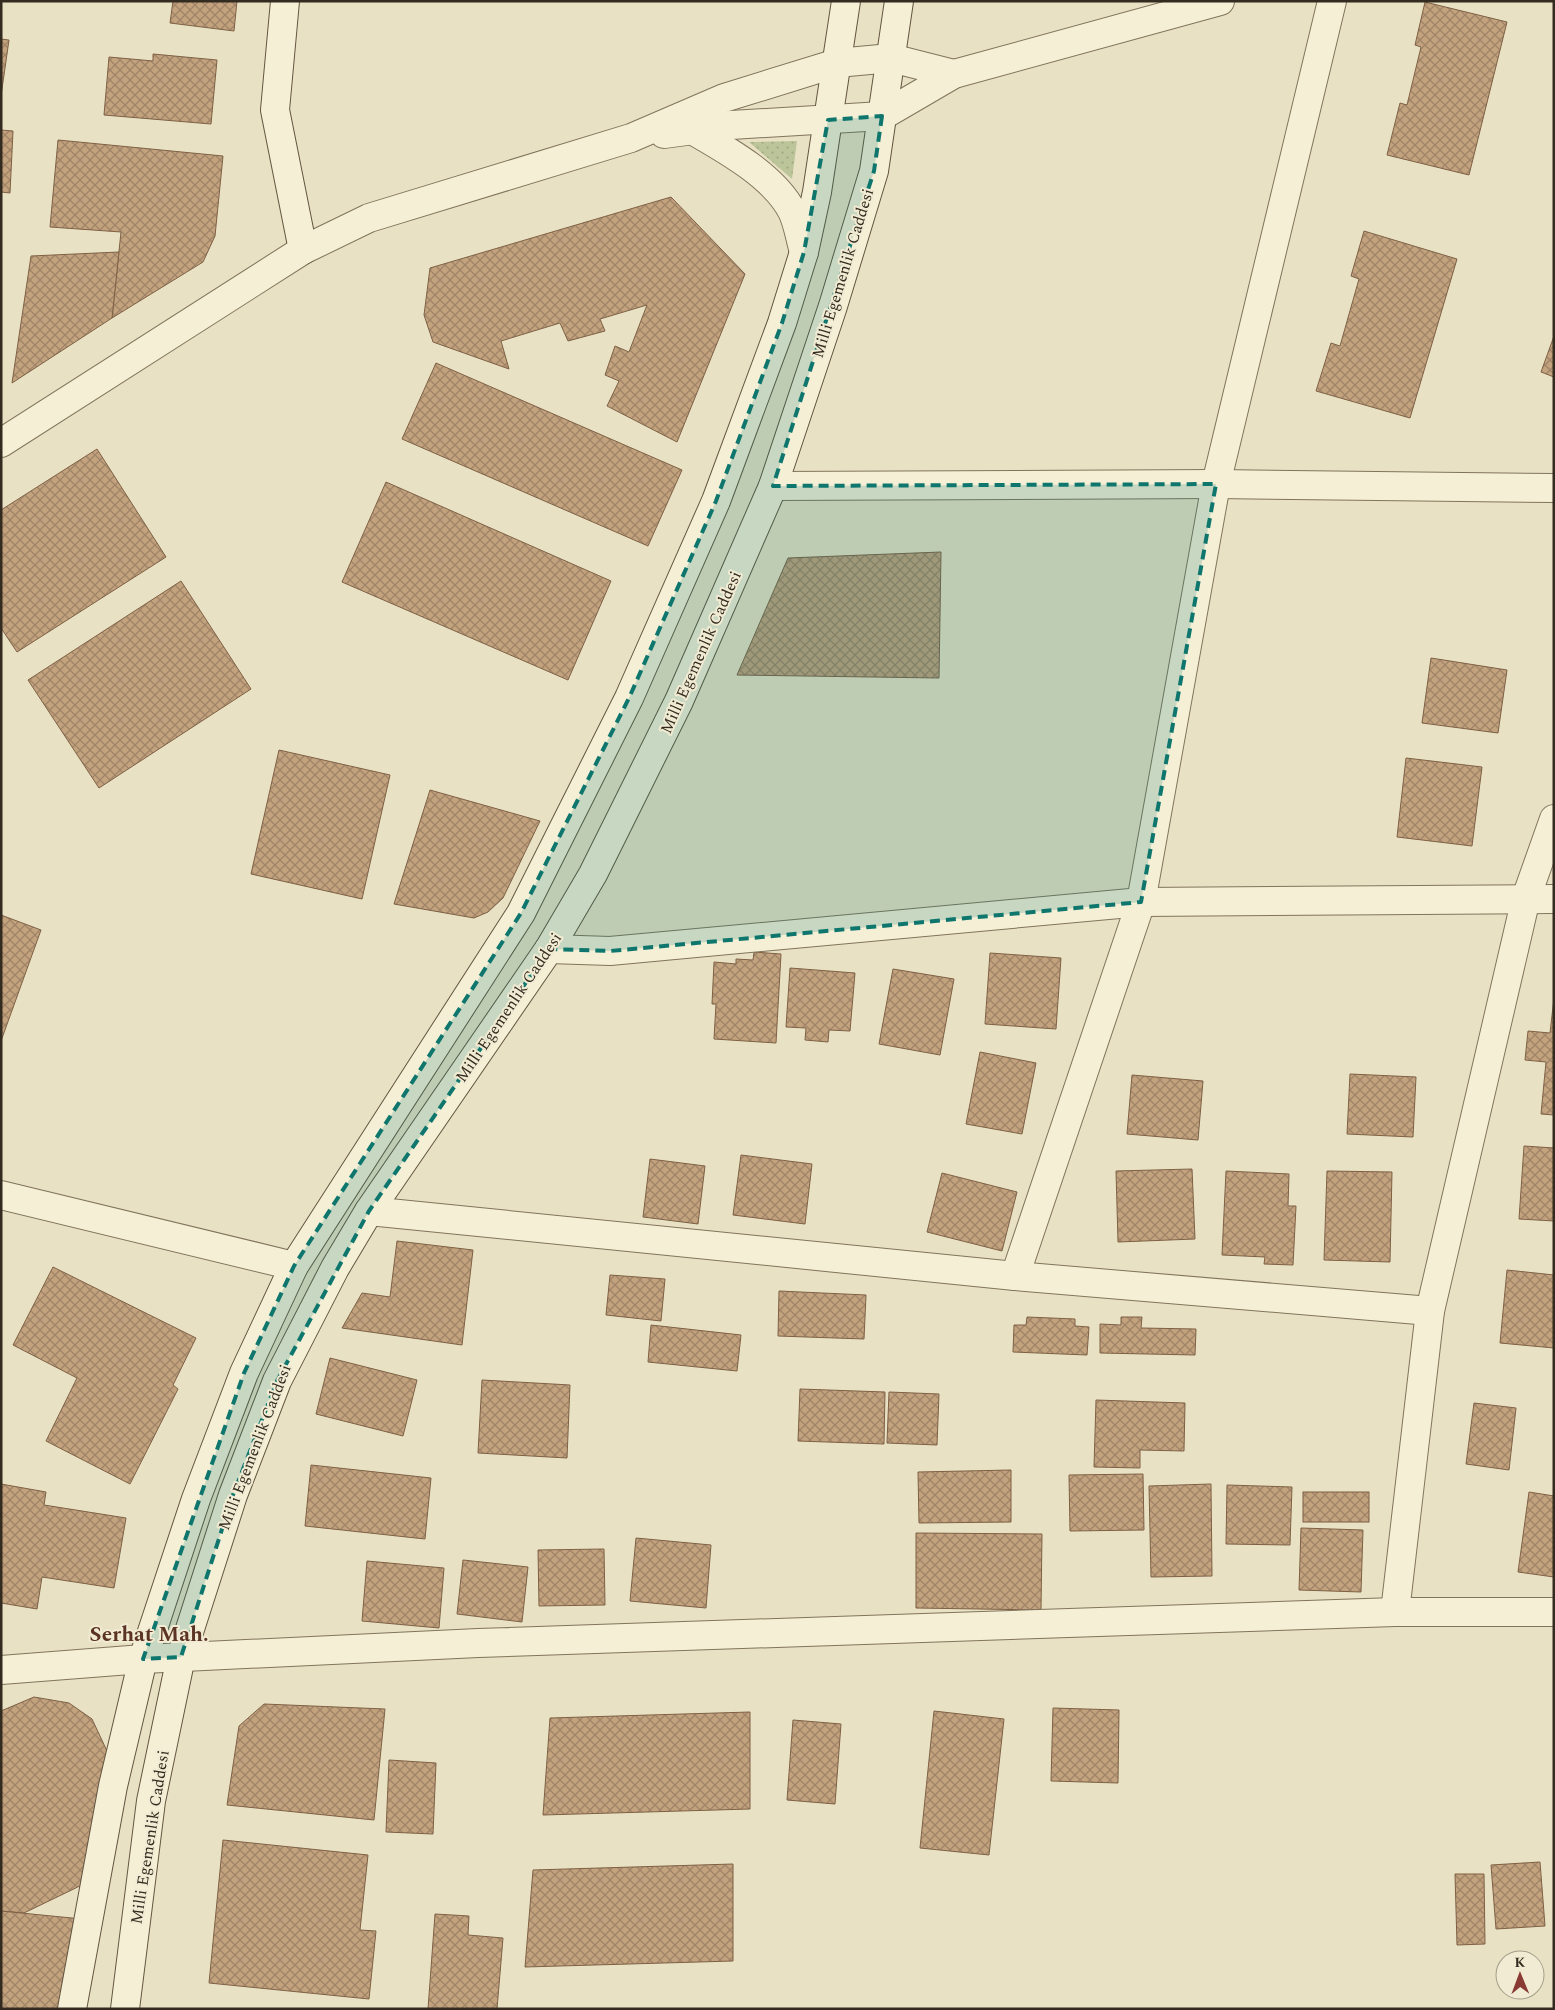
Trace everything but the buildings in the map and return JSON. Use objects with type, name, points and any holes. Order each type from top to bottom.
[{"type":"street","points":[[285,1],[275,110],[303,250]]},
{"type":"street","points":[[72,2009],[114,1786],[143,1659],[196,1499],[244,1373],[294,1266],[526,904],[629,698],[716,502],[782,322],[804,252],[817,192],[846,1]]},
{"type":"street","name":"Milli Egemenlik Caddesi","points":[[125,2009],[151,1801],[181,1657],[233,1494],[276,1381],[335,1268],[369,1211],[549,949],[593,874],[679,701],[773,486],[833,306],[874,171],[899,1]]},
{"type":"street","points":[[631,138],[731,125],[882,116],[954,74],[1220,1]]},
{"type":"street","points":[[1015,1276],[1141,902],[1216,484],[1332,1]]},
{"type":"street","points":[[1,443],[303,250],[368,218],[631,138],[724,98],[837,63],[891,58],[954,74]]},
{"type":"street","points":[[692,130],[737,156],[774,188],[792,211],[804,252]]},
{"type":"street","points":[[773,486],[1216,484],[1554,488]]},
{"type":"street","points":[[1395,1612],[1430,1311],[1526,898],[1554,819]]},
{"type":"street","points":[[549,949],[610,951],[1141,902],[1554,899]]},
{"type":"street","points":[[1,1195],[294,1266]]},
{"type":"street","points":[[369,1211],[1015,1276],[1430,1311]]},
{"type":"street","points":[[1,1670],[143,1659],[488,1642],[1395,1612],[1554,1612]]},
{"type":"highlighted area","points":[[882,116],[874,171],[773,486],[1216,484],[1141,902],[610,951],[549,949],[369,1211],[277,1381],[233,1495],[181,1657],[143,1659],[244,1373],[294,1266],[521,913],[629,698],[716,501],[782,323],[804,252],[828,120]]},
{"type":"green space","points":[[797,141],[792,179],[749,142]]},
{"type":"district","name":"Serhat Mah.","points":[[149,1634]]}]
